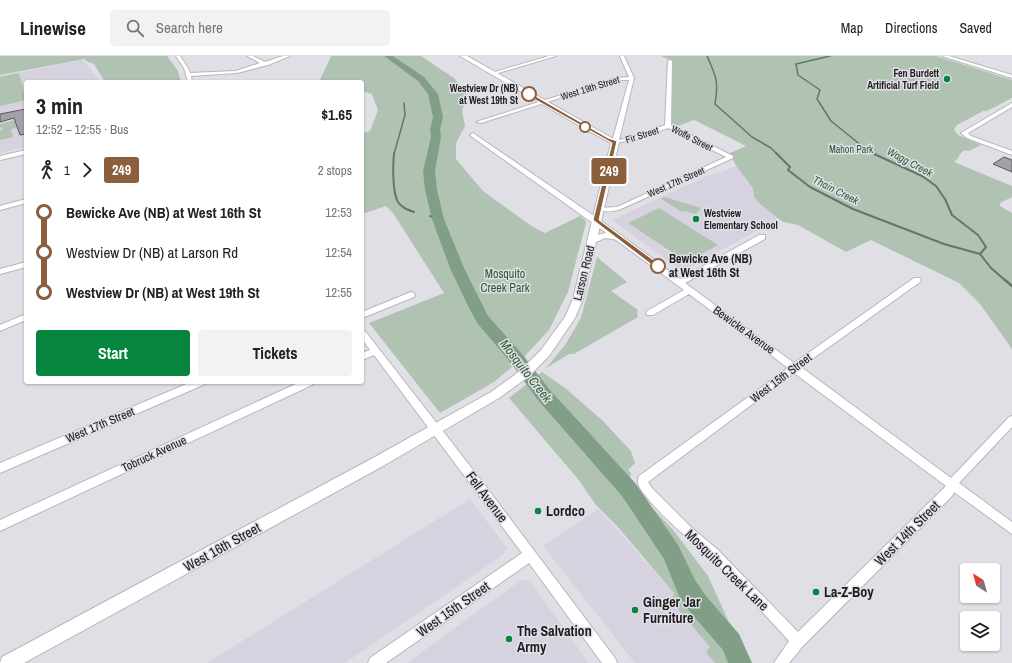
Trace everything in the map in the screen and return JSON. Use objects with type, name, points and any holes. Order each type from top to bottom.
[{"type":"main road","points":[[463,56],[606,139],[615,142]]},
{"type":"main road","name":"Larson Road","points":[[435,430],[514,382],[533,366],[557,339],[570,318],[578,299],[615,142]]},
{"type":"main road","points":[[592,241],[603,235],[619,237]]},
{"type":"main road","name":"West 16th Street","points":[[8,663],[435,430]]},
{"type":"street","points":[[178,56],[184,63],[189,80]]},
{"type":"street","points":[[249,56],[266,64]]},
{"type":"street","points":[[188,75],[223,74],[266,64],[288,56]]},
{"type":"street","points":[[493,73],[554,56]]},
{"type":"street","points":[[622,56],[632,78]]},
{"type":"street","points":[[944,56],[1012,77]]},
{"type":"street","points":[[955,59],[963,56]]},
{"type":"street","name":"Wolfe Street","points":[[670,61],[668,126],[731,157]]},
{"type":"street","name":"West 19th Street","points":[[479,122],[617,79],[632,78]]},
{"type":"street","name":"Larson Road","points":[[615,142],[632,78]]},
{"type":"street","points":[[1012,105],[965,131],[964,134],[1012,153]]},
{"type":"street","name":"Fir Street","points":[[615,142],[633,139],[668,126]]},
{"type":"street","name":"Bewicke Avenue","points":[[473,135],[596,220],[1012,529]]},
{"type":"street","points":[[0,158],[24,152]]},
{"type":"street","name":"West 17th Street","points":[[600,206],[611,210],[619,208],[731,157]]},
{"type":"street","points":[[0,208],[24,202]]},
{"type":"street","points":[[680,283],[762,237]]},
{"type":"street","points":[[0,272],[24,265]]},
{"type":"street","name":"West 15th Street","points":[[646,476],[917,280]]},
{"type":"street","points":[[650,313],[690,290]]},
{"type":"street","points":[[364,314],[411,295]]},
{"type":"street","points":[[0,328],[24,318]]},
{"type":"street","name":"Fell Avenue","points":[[364,336],[610,663]]},
{"type":"street","points":[[364,356],[376,351]]},
{"type":"street","name":"West 17th Street","points":[[0,468],[195,384]]},
{"type":"street","name":"Tobruck Avenue","points":[[0,526],[305,384]]},
{"type":"street","name":"West 14th Street","points":[[798,641],[948,493],[963,471],[1012,420]]},
{"type":"street","name":"Mosquito Creek Lane","points":[[646,476],[643,479],[643,483],[648,491],[689,533],[713,553],[798,641]]},
{"type":"street","name":"West 15th Street","points":[[376,663],[530,555]]},
{"type":"street","points":[[780,663],[798,641]]},
{"type":"shaded area","points":[[83,60],[99,80],[24,80],[24,147],[0,153],[0,76]]},
{"type":"shaded area","name":"Westview Elementary School","points":[[736,166],[753,189],[760,204],[779,218],[683,272],[612,220],[707,176]]},
{"type":"shaded area","points":[[470,499],[507,548],[503,555],[345,663],[207,663]]},
{"type":"shaded area","points":[[598,509],[677,596],[712,647],[719,663],[635,663],[543,546]]},
{"type":"shaded area","points":[[521,580],[530,581],[589,663],[407,663]]},
{"type":"green space","points":[[0,56],[167,56],[178,71],[180,80],[104,80],[94,64],[86,61],[85,59],[0,75]]},
{"type":"green space","name":"Mosquito Creek Park","points":[[331,56],[421,56],[454,78],[467,94],[462,111],[465,126],[456,143],[456,159],[483,191],[533,227],[545,233],[580,216],[585,220],[586,223],[568,292],[549,330],[525,356],[494,382],[440,413],[369,323],[444,293],[393,213],[386,206],[364,213],[364,132],[370,131],[378,110],[372,94],[364,92],[364,80],[320,80]]},
{"type":"green space","name":"Mahon Park","points":[[661,56],[936,56],[1012,80],[1012,98],[957,125],[954,130],[958,135],[981,145],[969,151],[965,150],[954,162],[1012,186],[1012,197],[1000,203],[1000,206],[1012,213],[1012,349],[980,304],[959,283],[871,240],[846,252],[798,225],[783,222],[760,204],[754,197],[753,188],[736,166],[730,153],[746,146],[694,120],[678,126],[670,123],[673,61]]},
{"type":"green space","points":[[19,73],[24,92],[24,100],[0,106],[0,77]]},
{"type":"green space","points":[[20,119],[24,124],[24,126],[11,129],[13,137],[0,140],[0,131],[3,128],[0,127],[0,124]]},
{"type":"green space","points":[[664,197],[701,208],[696,214],[684,211],[682,212],[661,199]]},
{"type":"green space","points":[[659,208],[718,245],[687,262],[628,223]]},
{"type":"green space","points":[[597,257],[627,282],[611,291],[638,310],[638,317],[574,354],[569,354],[546,368],[565,345],[581,318]]},
{"type":"green space","points":[[542,372],[565,388],[602,420],[631,451],[635,463],[628,470],[631,473],[630,479],[632,486],[674,531],[708,576],[738,642],[728,663],[715,663],[706,652],[710,647],[672,602],[674,593],[617,526],[596,505],[578,479],[509,398]]},
{"type":"building","points":[[24,109],[24,134],[20,135],[14,118],[0,122],[0,114]]},
{"type":"building","points":[[1004,157],[1012,160],[1012,172],[993,164]]},
{"type":"waterway","name":"Mosquito Creek","points":[[388,56],[421,79],[433,94],[438,117],[435,130],[436,137],[429,171],[431,190],[438,219],[457,268],[476,308],[483,320],[517,359],[543,394],[629,490],[671,552],[687,588],[698,604],[731,642],[740,663]]},
{"type":"waterway","name":"Thain Creek","points":[[707,56],[713,69],[717,84],[715,104],[752,137],[771,148],[790,167],[788,170],[810,187],[853,209],[944,244],[980,254]]},
{"type":"waterway","name":"Wagg Creek","points":[[830,56],[796,64],[798,75],[820,90],[817,99],[831,121],[874,154]]},
{"type":"waterway","points":[[394,154],[405,115],[404,103]]},
{"type":"waterway","points":[[394,153],[393,178],[396,197],[401,206],[414,212]]},
{"type":"waterway","name":"Wagg Creek","points":[[874,154],[922,176],[936,186],[945,199],[952,215],[978,235],[986,247],[980,254]]},
{"type":"waterway","name":"Mosquito Creek","points":[[430,216],[438,219]]},
{"type":"waterway","name":"Thain Creek","points":[[980,254],[991,268],[1006,281]]},
{"type":"waterway","name":"Thain Creek","points":[[1005,280],[1012,286]]},
{"type":"bus line","name":"249","points":[[529,94],[606,139],[615,142],[605,189],[596,220],[658,266]]},
{"type":"place","name":"Fen Burdett Artificial Turf Field","points":[[947,79]]},
{"type":"place","name":"Westview Dr (NB) at West 19th St","points":[[529,94]]},
{"type":"place","name":"Westview Elementary School","points":[[696,219]]},
{"type":"place","name":"Bewicke Ave (NB) at West 16th St","points":[[658,266]]},
{"type":"place","name":"Lordco","points":[[538,511]]},
{"type":"place","name":"La-Z-Boy","points":[[816,592]]},
{"type":"place","name":"Ginger Jar Furniture","points":[[635,610]]},
{"type":"place","name":"The Salvation Army","points":[[509,639]]}]
